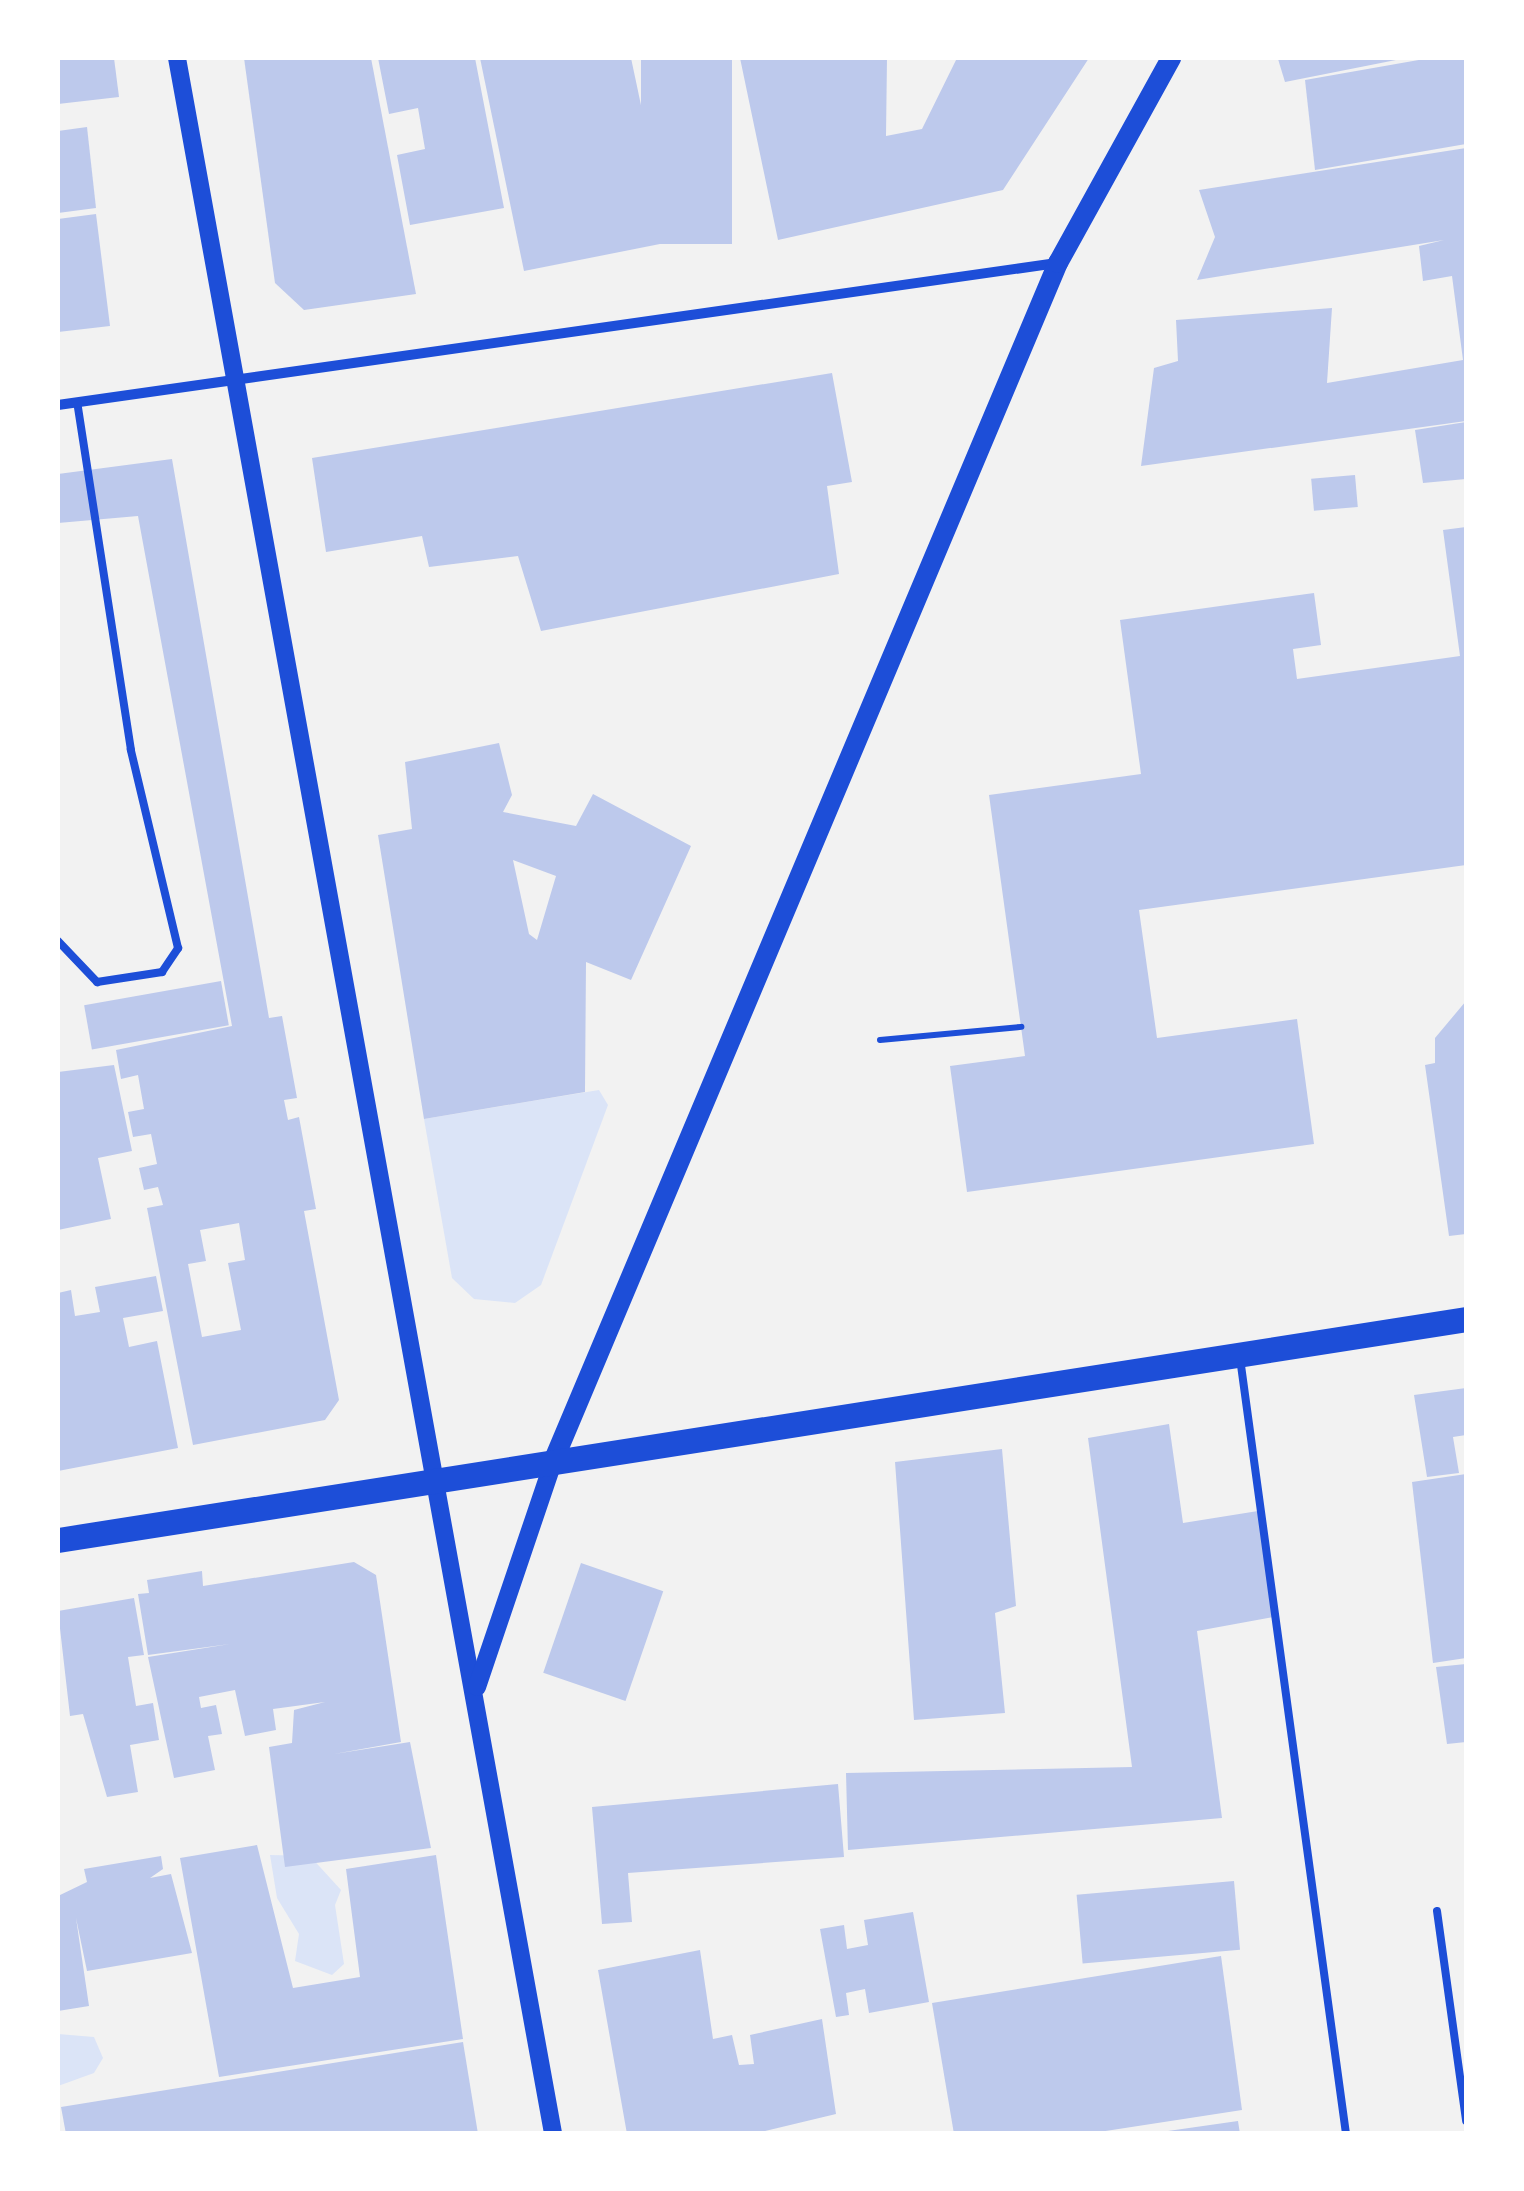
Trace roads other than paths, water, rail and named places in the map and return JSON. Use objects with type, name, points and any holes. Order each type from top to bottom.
[{"type":"main road","points":[[554,1457],[1058,263],[1171,58]]},
{"type":"main road","points":[[58,1540],[554,1457],[1466,1319]]},
{"type":"street","points":[[178,58],[232,379],[438,1476],[554,2134]]},
{"type":"street","points":[[58,405],[1058,263]]},
{"type":"street","points":[[475,1692],[554,1457]]},
{"type":"lane","points":[[58,941],[97,982],[162,972],[178,948],[132,750],[77,402]]},
{"type":"lane","points":[[1240,1353],[1346,2134]]},
{"type":"lane","points":[[1437,1911],[1466,2121]]}]
